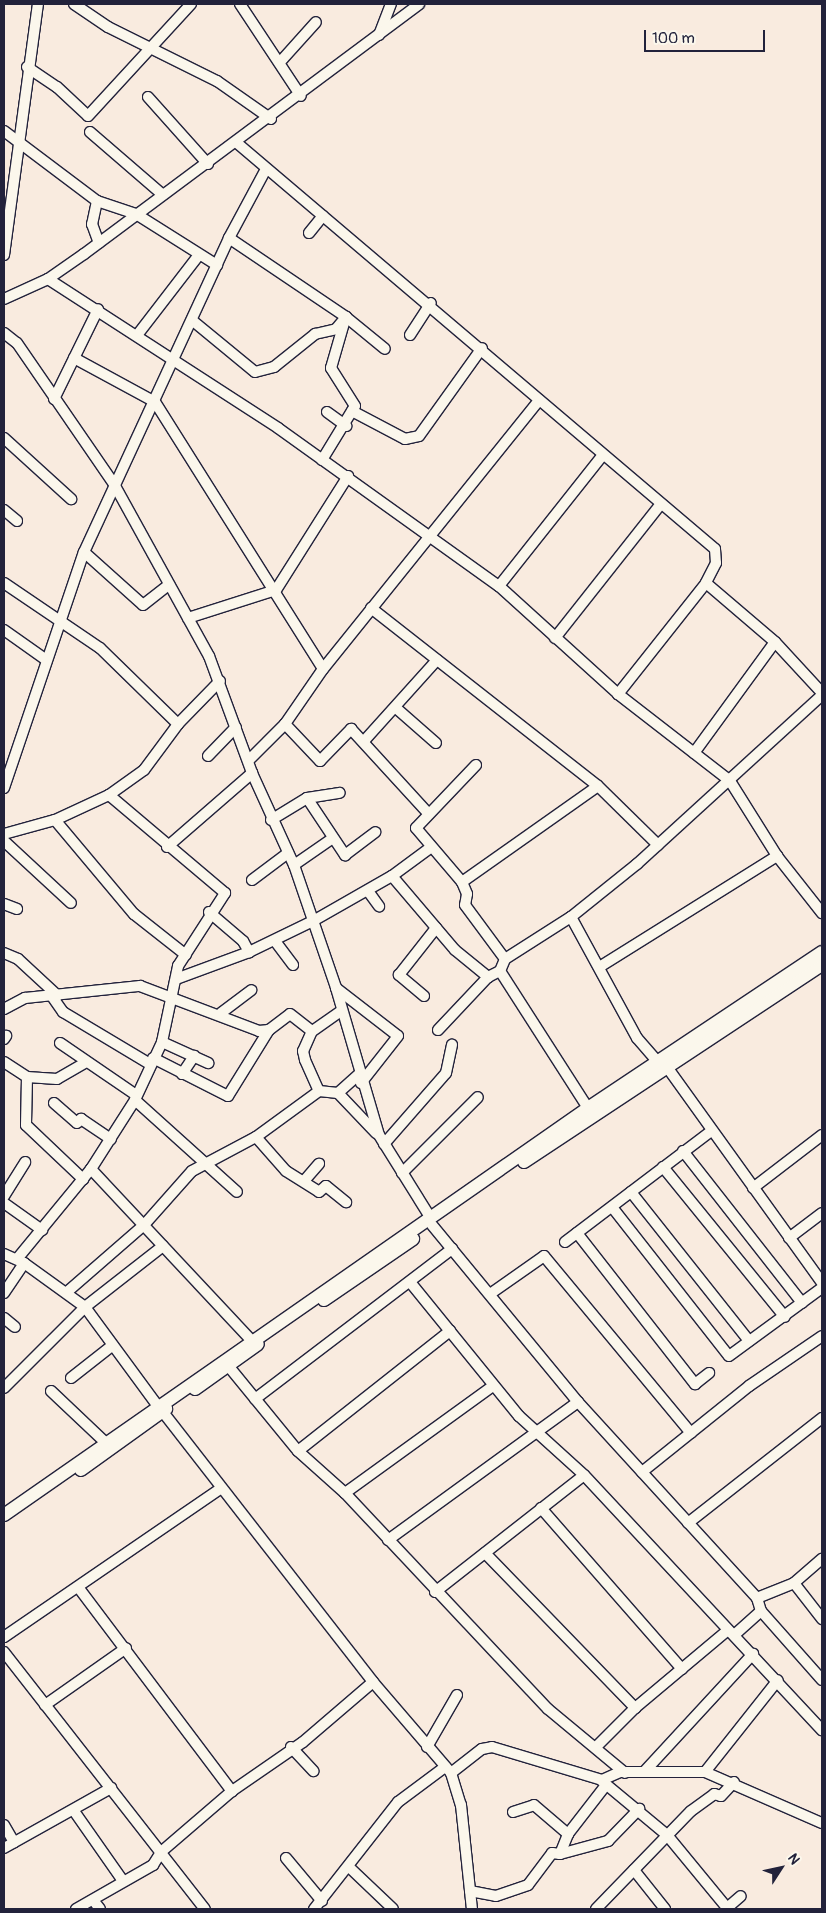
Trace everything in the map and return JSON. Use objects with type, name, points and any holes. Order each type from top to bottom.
[{"type":"main road","points":[[4,1524],[251,1340],[431,1221],[662,1064],[822,952]]},
{"type":"main road","points":[[662,1064],[822,965]]},
{"type":"main road","points":[[4,1516],[105,1442],[230,1368],[588,1108],[610,1099]]},
{"type":"street","points":[[4,255],[16,140],[38,4]]},
{"type":"street","points":[[74,4],[108,27],[150,45],[217,81],[271,119]]},
{"type":"street","points":[[27,67],[58,87],[88,116],[150,45],[191,4]]},
{"type":"street","points":[[240,4],[281,61],[301,96]]},
{"type":"street","points":[[4,309],[4,298],[48,279],[99,243],[136,214],[271,119],[419,4]]},
{"type":"street","points":[[379,36],[386,6]]},
{"type":"street","points":[[281,61],[316,22]]},
{"type":"street","points":[[148,97],[208,164]]},
{"type":"street","points":[[4,131],[97,200],[136,214],[198,256],[217,265]]},
{"type":"street","points":[[90,132],[163,195]]},
{"type":"street","points":[[237,143],[322,216],[431,303],[539,400],[715,549],[716,563],[706,583],[618,694]]},
{"type":"street","points":[[4,788],[58,620],[84,552],[114,484],[193,321],[229,238],[266,169]]},
{"type":"street","points":[[97,200],[92,224],[99,243]]},
{"type":"street","points":[[309,233],[322,216]]},
{"type":"street","points":[[229,238],[346,317],[384,349]]},
{"type":"street","points":[[138,334],[198,256]]},
{"type":"street","points":[[48,279],[138,334],[348,476],[499,586],[618,694],[730,782],[777,856],[822,913]]},
{"type":"street","points":[[410,335],[431,303]]},
{"type":"street","points":[[54,399],[98,309]]},
{"type":"street","points":[[193,321],[255,372],[274,367],[315,334],[336,329],[346,317]]},
{"type":"street","points":[[322,460],[346,426],[354,400],[331,368],[346,317]]},
{"type":"street","points":[[4,333],[17,343],[114,484],[188,618],[220,681],[250,758],[252,773],[271,820],[294,865],[314,921],[336,988],[360,1079],[381,1140]]},
{"type":"street","points":[[352,411],[405,439],[419,436],[482,348]]},
{"type":"street","points":[[74,358],[155,402],[276,590],[323,670]]},
{"type":"street","points":[[250,758],[285,724],[323,670],[371,608],[539,400]]},
{"type":"street","points":[[327,412],[346,426]]},
{"type":"street","points":[[4,438],[70,499]]},
{"type":"street","points":[[499,586],[603,455]]},
{"type":"street","points":[[188,618],[276,590],[348,476]]},
{"type":"street","points":[[555,638],[660,504]]},
{"type":"street","points":[[4,510],[18,522]]},
{"type":"street","points":[[84,552],[143,606],[170,585]]},
{"type":"street","points":[[438,1030],[488,977],[500,971],[505,959],[571,917],[658,845],[730,782],[822,694],[775,642],[706,583]]},
{"type":"street","points":[[4,584],[100,648],[178,724]]},
{"type":"street","points":[[371,608],[598,786],[658,845]]},
{"type":"street","points":[[4,630],[45,659]]},
{"type":"street","points":[[694,754],[775,642]]},
{"type":"street","points":[[364,740],[396,708],[437,660]]},
{"type":"street","points":[[4,834],[55,820],[108,795],[144,770],[178,724],[220,681]]},
{"type":"street","points":[[396,708],[436,743]]},
{"type":"street","points":[[285,724],[320,761],[351,729],[364,740],[429,814]]},
{"type":"street","points":[[208,756],[236,726]]},
{"type":"street","points":[[476,765],[416,828],[430,848],[462,882],[467,894],[465,906],[505,959]]},
{"type":"street","points":[[167,847],[252,773]]},
{"type":"street","points":[[462,882],[598,786]]},
{"type":"street","points":[[271,820],[307,798],[340,793]]},
{"type":"street","points":[[4,1293],[20,1261],[42,1230],[91,1169],[135,1098],[151,1061],[162,1042],[171,995],[186,955],[209,912],[225,892],[167,847],[108,795]]},
{"type":"street","points":[[307,798],[345,855],[375,832]]},
{"type":"street","points":[[55,820],[134,914],[186,955]]},
{"type":"street","points":[[294,865],[333,838]]},
{"type":"street","points":[[4,841],[71,903]]},
{"type":"street","points":[[176,979],[249,952],[314,921],[392,876],[430,848]]},
{"type":"street","points":[[252,880],[288,853]]},
{"type":"street","points":[[601,966],[777,856]]},
{"type":"street","points":[[392,876],[436,928],[488,977]]},
{"type":"street","points":[[368,891],[379,906]]},
{"type":"street","points":[[4,904],[17,909]]},
{"type":"street","points":[[209,912],[243,941],[249,952]]},
{"type":"street","points":[[571,917],[601,966],[637,1038],[662,1064],[822,1282]]},
{"type":"street","points":[[424,996],[399,975],[436,928]]},
{"type":"street","points":[[275,941],[293,965]]},
{"type":"street","points":[[4,953],[18,959],[55,995],[63,1012],[151,1061],[228,1096],[269,1030],[290,1014],[312,1031]]},
{"type":"street","points":[[500,971],[588,1108]]},
{"type":"street","points":[[4,1010],[25,998],[140,986],[171,995],[259,1031],[269,1030]]},
{"type":"street","points":[[67,1292],[144,1225],[192,1171],[256,1138],[319,1091],[338,1093],[360,1079],[398,1036],[336,988]]},
{"type":"street","points":[[221,1014],[251,990]]},
{"type":"street","points":[[319,1091],[303,1051],[312,1031],[341,1012]]},
{"type":"street","points":[[162,1042],[208,1063]]},
{"type":"street","points":[[60,1043],[84,1063],[135,1098],[237,1192]]},
{"type":"street","points":[[381,1140],[446,1073],[452,1045]]},
{"type":"street","points":[[182,1074],[194,1056]]},
{"type":"street","points":[[4,1062],[27,1077],[57,1079],[84,1063]]},
{"type":"street","points":[[27,1077],[26,1126],[83,1179]]},
{"type":"street","points":[[338,1093],[381,1140],[431,1221],[452,1249],[578,1402],[757,1598],[761,1611],[822,1680]]},
{"type":"street","points":[[402,1173],[478,1097]]},
{"type":"street","points":[[54,1103],[77,1123],[81,1120],[111,1139]]},
{"type":"street","points":[[565,1242],[711,1130]]},
{"type":"street","points":[[256,1138],[286,1171],[319,1192],[326,1186],[346,1202]]},
{"type":"street","points":[[753,1188],[820,1139]]},
{"type":"street","points":[[683,1151],[802,1303]]},
{"type":"street","points":[[4,1196],[25,1162]]},
{"type":"street","points":[[304,1181],[319,1164]]},
{"type":"street","points":[[662,1167],[785,1316]]},
{"type":"street","points":[[91,1169],[251,1340]]},
{"type":"street","points":[[632,1192],[749,1341]]},
{"type":"street","points":[[4,1203],[42,1230]]},
{"type":"street","points":[[612,1207],[729,1356],[822,1288]]},
{"type":"street","points":[[789,1238],[822,1213]]},
{"type":"street","points":[[576,1233],[694,1384],[709,1373]]},
{"type":"street","points":[[4,1388],[85,1307],[163,1246]]},
{"type":"street","points":[[255,1399],[452,1249]]},
{"type":"street","points":[[4,1254],[20,1261],[67,1292],[85,1307],[220,1489],[373,1682],[448,1770],[461,1805],[472,1909]]},
{"type":"street","points":[[490,1294],[544,1256],[691,1433]]},
{"type":"street","points":[[410,1282],[493,1386],[584,1475],[731,1633],[778,1680],[822,1730]]},
{"type":"street","points":[[4,1318],[15,1327]]},
{"type":"street","points":[[298,1451],[450,1331]]},
{"type":"street","points":[[642,1472],[691,1433],[822,1336]]},
{"type":"street","points":[[71,1378],[113,1345]]},
{"type":"street","points":[[230,1368],[298,1451],[345,1494],[435,1592],[567,1728],[598,1746],[625,1772]]},
{"type":"street","points":[[345,1494],[493,1386]]},
{"type":"street","points":[[51,1391],[105,1442]]},
{"type":"street","points":[[388,1540],[541,1433],[578,1402]]},
{"type":"street","points":[[688,1523],[822,1418]]},
{"type":"street","points":[[435,1592],[584,1475]]},
{"type":"street","points":[[4,1637],[220,1489]]},
{"type":"street","points":[[541,1508],[682,1669]]},
{"type":"street","points":[[485,1553],[635,1708]]},
{"type":"street","points":[[757,1598],[794,1584],[822,1560]]},
{"type":"street","points":[[794,1584],[822,1619]]},
{"type":"street","points":[[78,1587],[126,1648],[232,1791]]},
{"type":"street","points":[[598,1746],[635,1708],[682,1669],[761,1611]]},
{"type":"street","points":[[46,1705],[126,1648]]},
{"type":"street","points":[[4,1652],[205,1909]]},
{"type":"street","points":[[644,1772],[753,1654]]},
{"type":"street","points":[[705,1772],[778,1680]]},
{"type":"street","points":[[76,1909],[153,1865],[161,1852],[232,1791],[373,1682]]},
{"type":"street","points":[[428,1747],[457,1696]]},
{"type":"street","points":[[291,1747],[314,1771]]},
{"type":"street","points":[[286,1858],[318,1905],[350,1868],[398,1802],[482,1749],[492,1747],[604,1782],[639,1809],[667,1835],[727,1909],[741,1896]]},
{"type":"street","points":[[560,1854],[568,1834],[604,1782],[625,1772],[705,1772],[734,1782],[752,1794],[822,1824]]},
{"type":"street","points":[[596,1909],[691,1811],[714,1794],[721,1796],[734,1782]]},
{"type":"street","points":[[4,1848],[74,1811],[111,1788]]},
{"type":"street","points":[[513,1812],[534,1805],[568,1834]]},
{"type":"street","points":[[470,1891],[496,1896],[528,1885],[552,1853],[560,1854],[608,1840],[639,1809]]},
{"type":"street","points":[[74,1811],[123,1881]]},
{"type":"street","points":[[4,1825],[14,1842]]},
{"type":"street","points":[[350,1868],[393,1909]]},
{"type":"street","points":[[634,1870],[665,1909]]},
{"type":"street","points":[[93,1900],[100,1909]]}]
